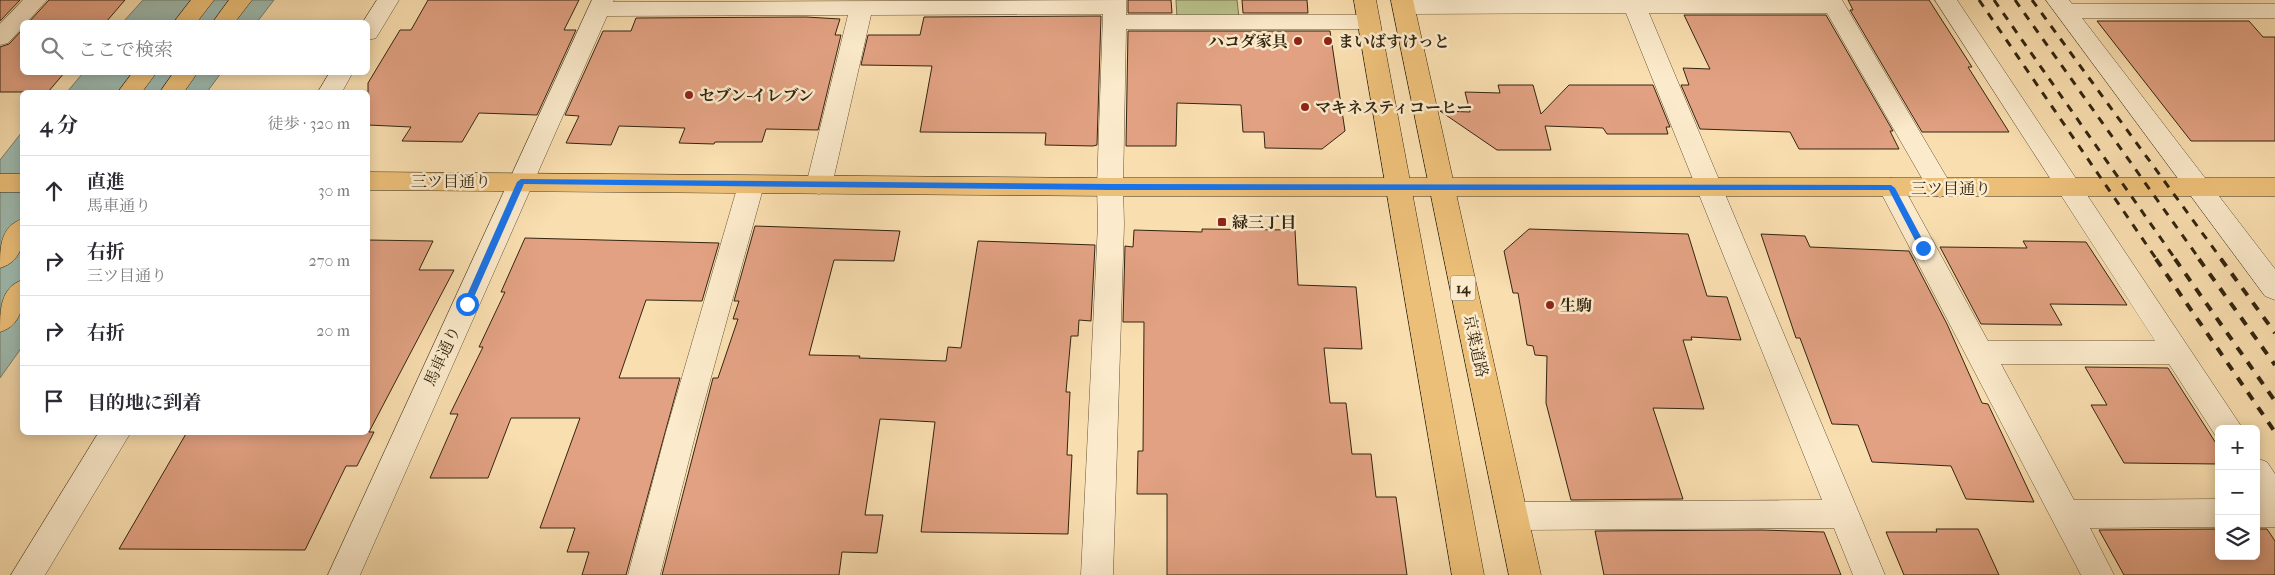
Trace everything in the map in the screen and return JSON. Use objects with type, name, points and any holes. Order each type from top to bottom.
[{"type":"main road","points":[[187,20],[203,0]]},
{"type":"main road","points":[[226,20],[241,0]]},
{"type":"main road","name":"京葉道路","points":[[1403,3],[1525,575]]},
{"type":"main road","points":[[1367,11],[1468,575]]},
{"type":"main road","points":[[132,90],[144,75]]},
{"type":"main road","points":[[174,90],[185,75]]},
{"type":"main road","name":"三ツ目通り","points":[[370,181],[1110,187],[1708,186],[2070,189],[2275,188]]},
{"type":"main road","points":[[0,183],[20,183]]},
{"type":"main road","points":[[0,258],[20,232]]},
{"type":"main road","points":[[0,321],[20,294]]},
{"type":"street","points":[[0,38],[36,0]]},
{"type":"street","points":[[370,30],[388,0]]},
{"type":"street","points":[[1946,0],[2225,425]]},
{"type":"street","points":[[1403,3],[1832,3],[1940,188]]},
{"type":"street","points":[[1633,3],[1869,575]]},
{"type":"street","points":[[601,5],[862,4],[1114,10],[1367,11]]},
{"type":"street","points":[[819,185],[862,4]]},
{"type":"street","name":"馬車通り","points":[[344,575],[601,5]]},
{"type":"street","points":[[2061,6],[2275,12]]},
{"type":"street","points":[[2061,6],[2275,289]]},
{"type":"street","points":[[1098,575],[1111,224],[1110,187],[1114,10]]},
{"type":"street","points":[[331,90],[340,75]]},
{"type":"street","points":[[644,575],[681,432],[751,185]]},
{"type":"street","points":[[1891,188],[2098,575]]},
{"type":"street","points":[[1979,353],[2178,352]]},
{"type":"street","points":[[27,575],[114,435]]},
{"type":"street","points":[[2260,477],[2275,500]]},
{"type":"street","points":[[2065,514],[2215,513]]},
{"type":"street","points":[[2260,513],[2275,513]]},
{"type":"street","points":[[1513,516],[1844,514]]},
{"type":"green space","points":[[1176,0],[1237,0],[1239,18],[1177,18]]},
{"type":"shaded area","points":[[143,0],[274,0],[259,20],[125,20]]},
{"type":"shaded area","points":[[81,75],[220,75],[208,90],[69,90]]},
{"type":"shaded area","points":[[20,135],[20,350],[0,378],[0,160]]},
{"type":"building","points":[[0,0],[20,0],[0,21]]},
{"type":"building","points":[[49,0],[125,0],[108,20],[31,20]]},
{"type":"building","points":[[428,0],[579,0],[564,30],[576,30],[537,115],[479,113],[462,142],[402,141],[411,127],[370,125],[370,90],[368,90],[368,83],[400,30],[411,30]]},
{"type":"building","points":[[1128,0],[1171,0],[1172,13],[1128,13]]},
{"type":"building","points":[[1242,0],[1307,0],[1308,13],[1243,13]]},
{"type":"building","points":[[1848,0],[1929,0],[1972,67],[1968,67],[2009,132],[1922,132],[1850,10],[1853,10]]},
{"type":"building","points":[[1684,15],[1826,15],[1893,131],[1890,131],[1899,149],[1799,149],[1790,132],[1700,129],[1681,85],[1689,85],[1683,68],[1710,69]]},
{"type":"building","points":[[1101,16],[1097,145],[1093,146],[1045,145],[1046,133],[920,132],[932,66],[861,65],[868,35],[920,35],[924,17]]},
{"type":"building","points":[[806,17],[840,19],[835,35],[841,35],[818,130],[766,129],[762,142],[715,142],[714,144],[679,143],[685,128],[619,126],[611,145],[566,143],[579,116],[565,115],[603,31],[631,31],[636,18]]},
{"type":"building","points":[[2097,21],[2249,21],[2263,37],[2275,37],[2275,141],[2191,141]]},
{"type":"building","points":[[1128,31],[1330,31],[1345,131],[1322,149],[1265,148],[1264,132],[1243,132],[1241,105],[1177,103],[1176,146],[1126,146]]},
{"type":"building","points":[[20,32],[20,75],[62,75],[50,90],[0,92],[0,47],[9,44]]},
{"type":"building","points":[[1498,85],[1533,85],[1541,114],[1569,85],[1653,85],[1670,127],[1666,127],[1668,134],[1607,134],[1603,128],[1545,126],[1551,150],[1497,150],[1440,111],[1470,112],[1465,92],[1500,93]]},
{"type":"building","points":[[755,226],[900,231],[894,261],[834,260],[809,355],[860,356],[859,358],[946,361],[948,347],[961,348],[978,241],[1095,245],[1091,321],[1079,320],[1078,336],[1071,336],[1066,392],[1070,392],[1067,455],[1072,455],[1068,534],[921,532],[935,422],[880,419],[865,515],[883,515],[877,553],[842,552],[839,575],[662,575],[713,378],[718,378],[738,319],[733,319],[739,301],[734,301]]},
{"type":"building","points":[[1202,229],[1295,230],[1298,285],[1356,287],[1362,349],[1324,348],[1330,403],[1346,403],[1352,454],[1371,454],[1376,497],[1396,497],[1407,575],[1167,575],[1167,494],[1137,494],[1138,451],[1143,451],[1144,322],[1123,322],[1125,246],[1133,247],[1134,230],[1202,232]]},
{"type":"building","points":[[1529,229],[1688,234],[1707,296],[1727,297],[1741,340],[1691,337],[1692,340],[1683,340],[1704,409],[1653,408],[1683,499],[1571,500],[1546,403],[1547,356],[1535,355],[1533,346],[1527,345],[1518,293],[1513,293],[1504,251]]},
{"type":"building","points":[[1761,234],[1805,236],[1810,247],[1909,251],[1947,324],[1982,403],[1988,404],[2034,502],[1966,499],[1951,466],[1872,462],[1858,425],[1832,424],[1800,338],[1796,338]]},
{"type":"building","points":[[525,238],[719,243],[702,301],[646,300],[619,378],[680,378],[626,575],[582,575],[589,552],[567,552],[575,528],[540,528],[580,418],[511,418],[488,478],[430,478],[458,414],[450,414],[483,347],[479,347],[505,292],[501,292]]},
{"type":"building","points":[[370,240],[433,241],[419,270],[454,270],[370,430]]},
{"type":"building","points":[[2023,241],[2086,242],[2127,305],[2050,304],[2062,325],[1981,324],[1940,247],[2027,248]]},
{"type":"building","points":[[2085,367],[2168,368],[2215,442],[2215,464],[2124,463],[2091,405],[2107,405]]},
{"type":"building","points":[[370,432],[374,432],[357,466],[346,466],[305,550],[119,549],[185,435],[370,435]]},
{"type":"building","points":[[1936,529],[1978,529],[1999,575],[1904,575],[1886,532],[1937,532]]},
{"type":"building","points":[[2215,529],[2215,560],[2260,560],[2260,529],[2267,529],[2275,541],[2275,575],[2124,575],[2099,530]]},
{"type":"building","points":[[1762,530],[1824,532],[1841,575],[1604,575],[1595,531]]},
{"type":"railway","points":[[1979,0],[2157,260]]},
{"type":"railway","points":[[1994,0],[2176,260]]},
{"type":"railway","points":[[2015,0],[2200,260]]},
{"type":"railway","points":[[2032,0],[2222,260]]},
{"type":"railway","points":[[2156,259],[2275,432]]},
{"type":"railway","points":[[2175,259],[2275,401]]},
{"type":"railway","points":[[2199,259],[2275,365]]},
{"type":"railway","points":[[2221,259],[2275,333]]},
{"type":"place","name":"ハコダ家具","points":[[1298,41]]},
{"type":"place","name":"まいばすけっと","points":[[1328,41]]},
{"type":"place","name":"セブン-イレブン","points":[[689,95]]},
{"type":"place","name":"マキネスティコーヒー","points":[[1305,107]]},
{"type":"place","name":"緑三丁目","points":[[1222,222]]},
{"type":"place","name":"生駒","points":[[1550,305]]},
{"type":"route","points":[[467,304],[521,182],[1110,187],[1708,186],[1891,188],[1923,248]]}]
